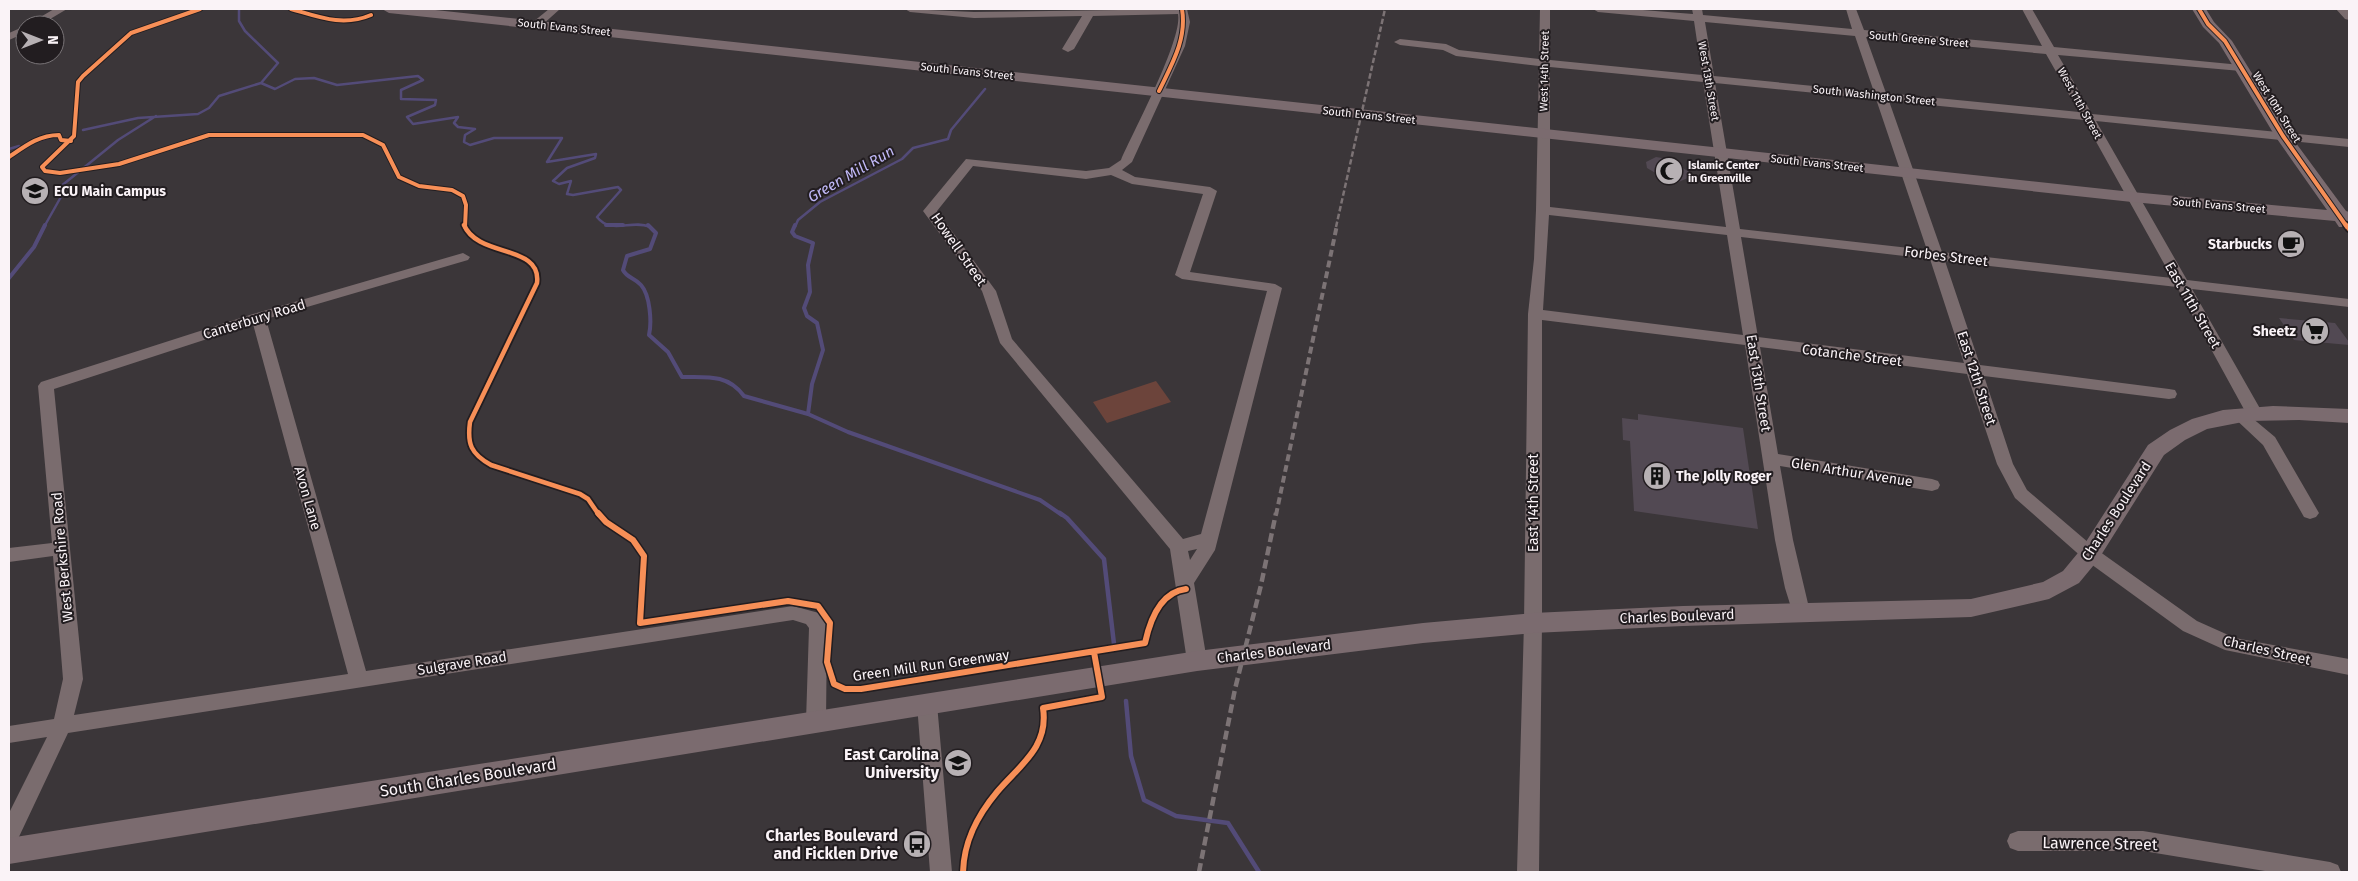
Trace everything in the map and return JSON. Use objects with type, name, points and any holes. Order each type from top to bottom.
[{"type":"main road","name":"South Evans Street","points":[[390,9],[2346,221]]},
{"type":"main road","name":"West 10th Street","points":[[2199,9],[2208,24],[2225,41],[2283,136],[2346,221]]},
{"type":"main road","name":"West 10th Street","points":[[2214,9],[2225,27],[2225,41]]},
{"type":"main road","name":"Charles Boulevard","points":[[927,704],[1197,661],[1423,633],[1533,623],[1801,612],[1971,608],[2049,590],[2070,577],[2090,554],[2156,450],[2171,437],[2193,426],[2246,413],[2349,416]]},
{"type":"main road","name":"South Charles Boulevard","points":[[9,851],[927,704]]},
{"type":"street","points":[[51,15],[62,9]]},
{"type":"street","points":[[537,24],[555,9]]},
{"type":"street","points":[[910,9],[974,15],[1182,10],[1183,34],[1159,92],[1126,162],[1113,171],[1132,180],[1210,190],[1182,275],[1275,288],[1206,550],[1185,581]]},
{"type":"street","name":"West 14th Street","points":[[1543,133],[1545,9]]},
{"type":"street","name":"South Greene Street","points":[[1598,9],[1698,13],[1859,33],[2241,68]]},
{"type":"street","name":"East 12th Street","points":[[1851,9],[1936,255],[2005,464],[2021,494],[2090,554]]},
{"type":"street","name":"West 11th Street","points":[[2027,9],[2132,197]]},
{"type":"street","points":[[2341,9],[2349,17]]},
{"type":"street","points":[[1068,49],[1090,12]]},
{"type":"street","name":"West 13th Street","points":[[1698,13],[1722,153]]},
{"type":"street","name":"South Washington Street","points":[[1400,42],[1446,47],[1456,53],[2349,142]]},
{"type":"street","name":"East 14th Street","points":[[1528,872],[1533,623],[1535,314],[1541,259],[1543,133]]},
{"type":"street","name":"East 13th Street","points":[[1722,153],[1786,550],[1801,612]]},
{"type":"street","name":"Howell Street","points":[[1113,171],[1086,175],[970,162],[930,211],[989,291],[1004,340],[1179,547]]},
{"type":"street","name":"East 11th Street","points":[[2132,197],[2180,283],[2246,413],[2269,442],[2310,513]]},
{"type":"street","name":"Forbes Street","points":[[1543,210],[2349,303]]},
{"type":"street","name":"Canterbury Road","points":[[46,386],[258,317],[463,257]]},
{"type":"street","name":"Cotanche Street","points":[[1535,314],[2169,394]]},
{"type":"street","name":"Avon Lane","points":[[258,317],[359,679]]},
{"type":"street","name":"West Berkshire Road","points":[[9,834],[62,726],[73,679],[46,386]]},
{"type":"street","name":"Glen Arthur Avenue","points":[[1771,459],[1932,485]]},
{"type":"street","points":[[1197,661],[1179,547],[1209,539]]},
{"type":"street","points":[[9,555],[62,548]]},
{"type":"street","name":"Charles Street","points":[[2090,554],[2190,626],[2232,645],[2349,667]]},
{"type":"street","name":"Sulgrave Road","points":[[9,734],[793,613],[812,618],[818,626],[816,721]]},
{"type":"street","points":[[927,704],[941,872]]},
{"type":"street","name":"Lawrence Street","points":[[2018,841],[2143,841],[2330,872]]},
{"type":"shaded area","points":[[1156,381],[1171,402],[1107,423],[1093,402]]},
{"type":"building","name":"Islamic Center in Greenville","points":[[1656,157],[1668,159],[1691,173],[1687,175],[1690,177],[1674,184],[1647,168],[1646,162]]},
{"type":"building","name":"Sheetz","points":[[2279,318],[2335,323],[2349,342],[2349,345],[2294,340]]},
{"type":"building","points":[[1638,414],[1743,428],[1758,529],[1634,511],[1630,441],[1623,440],[1622,418],[1638,420]]},
{"type":"waterway","name":"Green Mill Run","points":[[239,9],[239,21],[245,31],[278,63],[261,83]]},
{"type":"waterway","name":"Green Mill Run","points":[[261,83],[275,89],[295,79],[314,78],[337,85],[418,76],[423,80],[401,90],[401,99],[436,100],[435,105],[407,117],[413,124],[458,117],[454,123],[458,127],[475,129],[465,135],[464,142],[470,145],[494,138],[562,138],[547,162],[596,154],[595,158],[567,168],[553,181],[559,184],[571,181],[567,194],[573,195],[618,187],[621,190],[597,217],[609,225]]},
{"type":"waterway","points":[[155,117],[198,114],[209,108],[219,96],[261,83]]},
{"type":"waterway","name":"Green Mill Run","points":[[795,227],[798,220],[820,202],[902,159],[913,148],[948,139],[951,130],[985,89]]},
{"type":"waterway","points":[[44,227],[62,195],[60,187],[118,140],[155,117]]},
{"type":"waterway","points":[[83,130],[138,118],[155,117]]},
{"type":"waterway","points":[[38,141],[51,137]]},
{"type":"waterway","points":[[9,149],[19,146]]},
{"type":"waterway","name":"Green Mill Run","points":[[609,225],[623,225]]},
{"type":"waterway","name":"Green Mill Run","points":[[609,225],[643,225],[650,227]]},
{"type":"waterway","name":"Green Mill Run","points":[[795,225],[792,232],[795,236],[813,243],[808,265],[810,292],[804,308],[807,316],[817,323],[823,350],[812,384],[808,414]]},
{"type":"waterway","points":[[9,278],[34,247],[44,227]]},
{"type":"waterway","name":"Green Mill Run","points":[[650,227],[656,233],[650,249],[627,256],[623,270],[644,289],[650,309],[649,335],[668,352],[682,377],[708,377],[724,380],[738,389],[744,396],[808,414]]},
{"type":"waterway","name":"Green Mill Run","points":[[808,414],[848,432],[1040,500],[1062,515]]},
{"type":"waterway","name":"Green Mill Run","points":[[1060,513],[1067,518],[1104,559],[1114,644]]},
{"type":"waterway","name":"Green Mill Run","points":[[1126,701],[1131,756],[1144,800],[1176,816],[1228,823],[1259,872]]},
{"type":"railway","points":[[1336,227],[1385,9]]},
{"type":"railway","points":[[1276,515],[1337,225]]},
{"type":"railway","points":[[1199,872],[1235,689],[1261,585],[1276,513]]},
{"type":"cycle path","name":"Green Mill Run Greenway","points":[[200,9],[131,33],[83,76],[78,82],[74,136],[42,167],[45,171],[60,173],[119,164],[209,135],[363,135],[380,142],[386,148],[399,177],[419,186],[452,190],[463,196],[466,205],[464,220],[466,230],[478,241],[486,245],[527,259],[533,264],[538,275],[537,283],[470,422],[468,437],[470,448],[479,458],[491,465],[584,496],[606,522],[637,544],[644,556],[640,623],[788,601],[818,606],[830,623],[827,662],[834,684],[845,689],[861,689],[1145,643],[1151,623],[1163,602],[1173,592],[1186,589]]},
{"type":"cycle path","points":[[291,9],[341,22],[361,19],[371,15]]},
{"type":"cycle path","points":[[1159,91],[1178,52],[1184,20],[1182,9]]},
{"type":"cycle path","points":[[2199,9],[2208,24],[2225,41],[2283,136],[2349,229]]},
{"type":"cycle path","points":[[9,157],[38,138],[45,136],[59,135],[61,140],[71,141]]},
{"type":"cycle path","points":[[963,872],[966,844],[978,818],[1039,743],[1044,725],[1043,708],[1102,697],[1094,652]]},
{"type":"place","name":"Islamic Center in Greenville","points":[[1669,171]]},
{"type":"place","name":"ECU Main Campus","points":[[35,191]]},
{"type":"place","name":"Starbucks","points":[[2291,244]]},
{"type":"place","name":"Sheetz","points":[[2315,331]]},
{"type":"place","name":"The Jolly Roger","points":[[1657,476]]},
{"type":"place","name":"East Carolina University","points":[[958,763]]},
{"type":"place","name":"Charles Boulevard and Ficklen Drive","points":[[917,844]]}]
